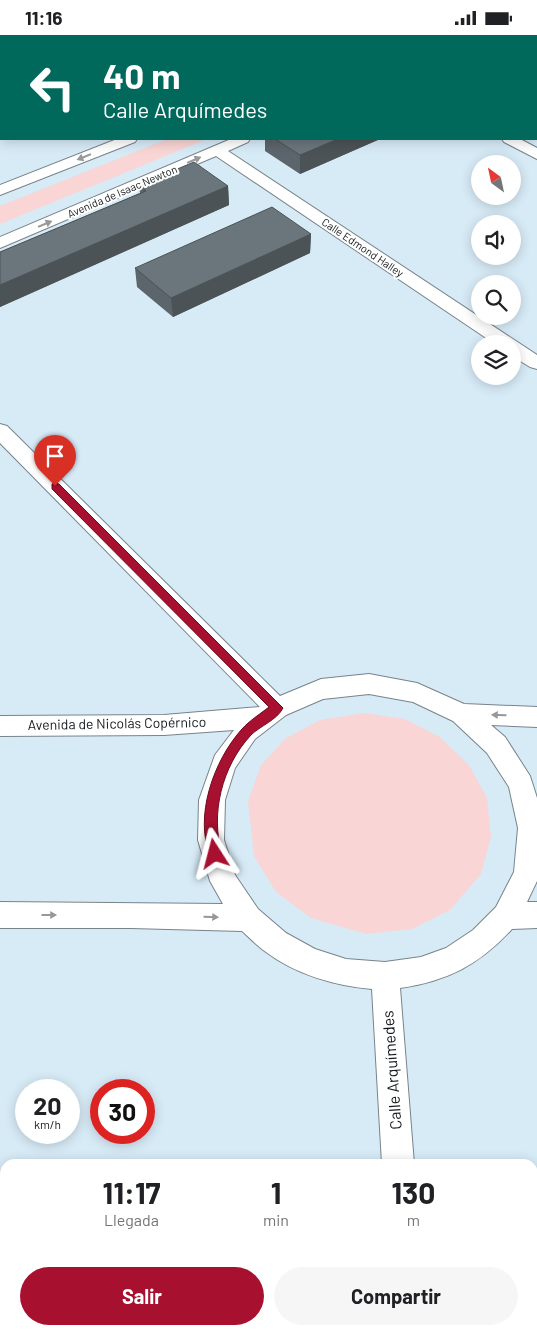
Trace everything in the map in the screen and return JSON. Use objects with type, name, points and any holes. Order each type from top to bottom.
[{"type":"street","points":[[0,190],[127,140]]},
{"type":"street","name":"Avenida de Isaac Newton","points":[[0,243],[241,140]]},
{"type":"street","points":[[511,140],[537,154]]},
{"type":"street","name":"Calle Edmond Halley","points":[[218,150],[495,335]]},
{"type":"street","points":[[521,353],[537,363]]},
{"type":"street","points":[[0,431],[270,712]]},
{"type":"street","points":[[369,684],[417,693],[462,714],[496,745],[521,784],[532,828],[527,873],[506,916],[483,940],[454,959],[421,971],[385,976],[346,973],[309,961],[276,943],[248,918],[223,881],[211,840],[212,800],[224,763],[246,732],[270,712],[321,689],[369,684]]},
{"type":"street","name":"Avenida de Nicolás Copérnico","points":[[0,726],[164,725],[270,712]]},
{"type":"street","points":[[462,714],[537,717]]},
{"type":"street","points":[[0,915],[131,915],[248,918]]},
{"type":"street","points":[[506,916],[537,915]]},
{"type":"street","name":"Calle Arquímedes","points":[[385,976],[398,1159]]},
{"type":"shaded area","points":[[0,140],[537,140],[537,1159],[0,1159]]},
{"type":"shaded area","points":[[165,140],[205,140],[0,224],[0,206]]},
{"type":"shaded area","points":[[365,713],[405,719],[440,737],[469,765],[487,798],[491,837],[481,874],[450,910],[412,929],[366,934],[311,918],[276,892],[254,856],[248,801],[261,765],[286,738],[320,720]]},
{"type":"building","points":[[277,140],[336,140],[300,155]]},
{"type":"building","points":[[194,162],[228,186],[0,285],[0,252],[146,191],[139,185]]},
{"type":"building","points":[[272,207],[311,234],[171,298],[135,268]]},
{"type":"route","points":[[55,486],[277,708],[246,732],[224,763],[212,800],[211,840],[215,854]]}]
